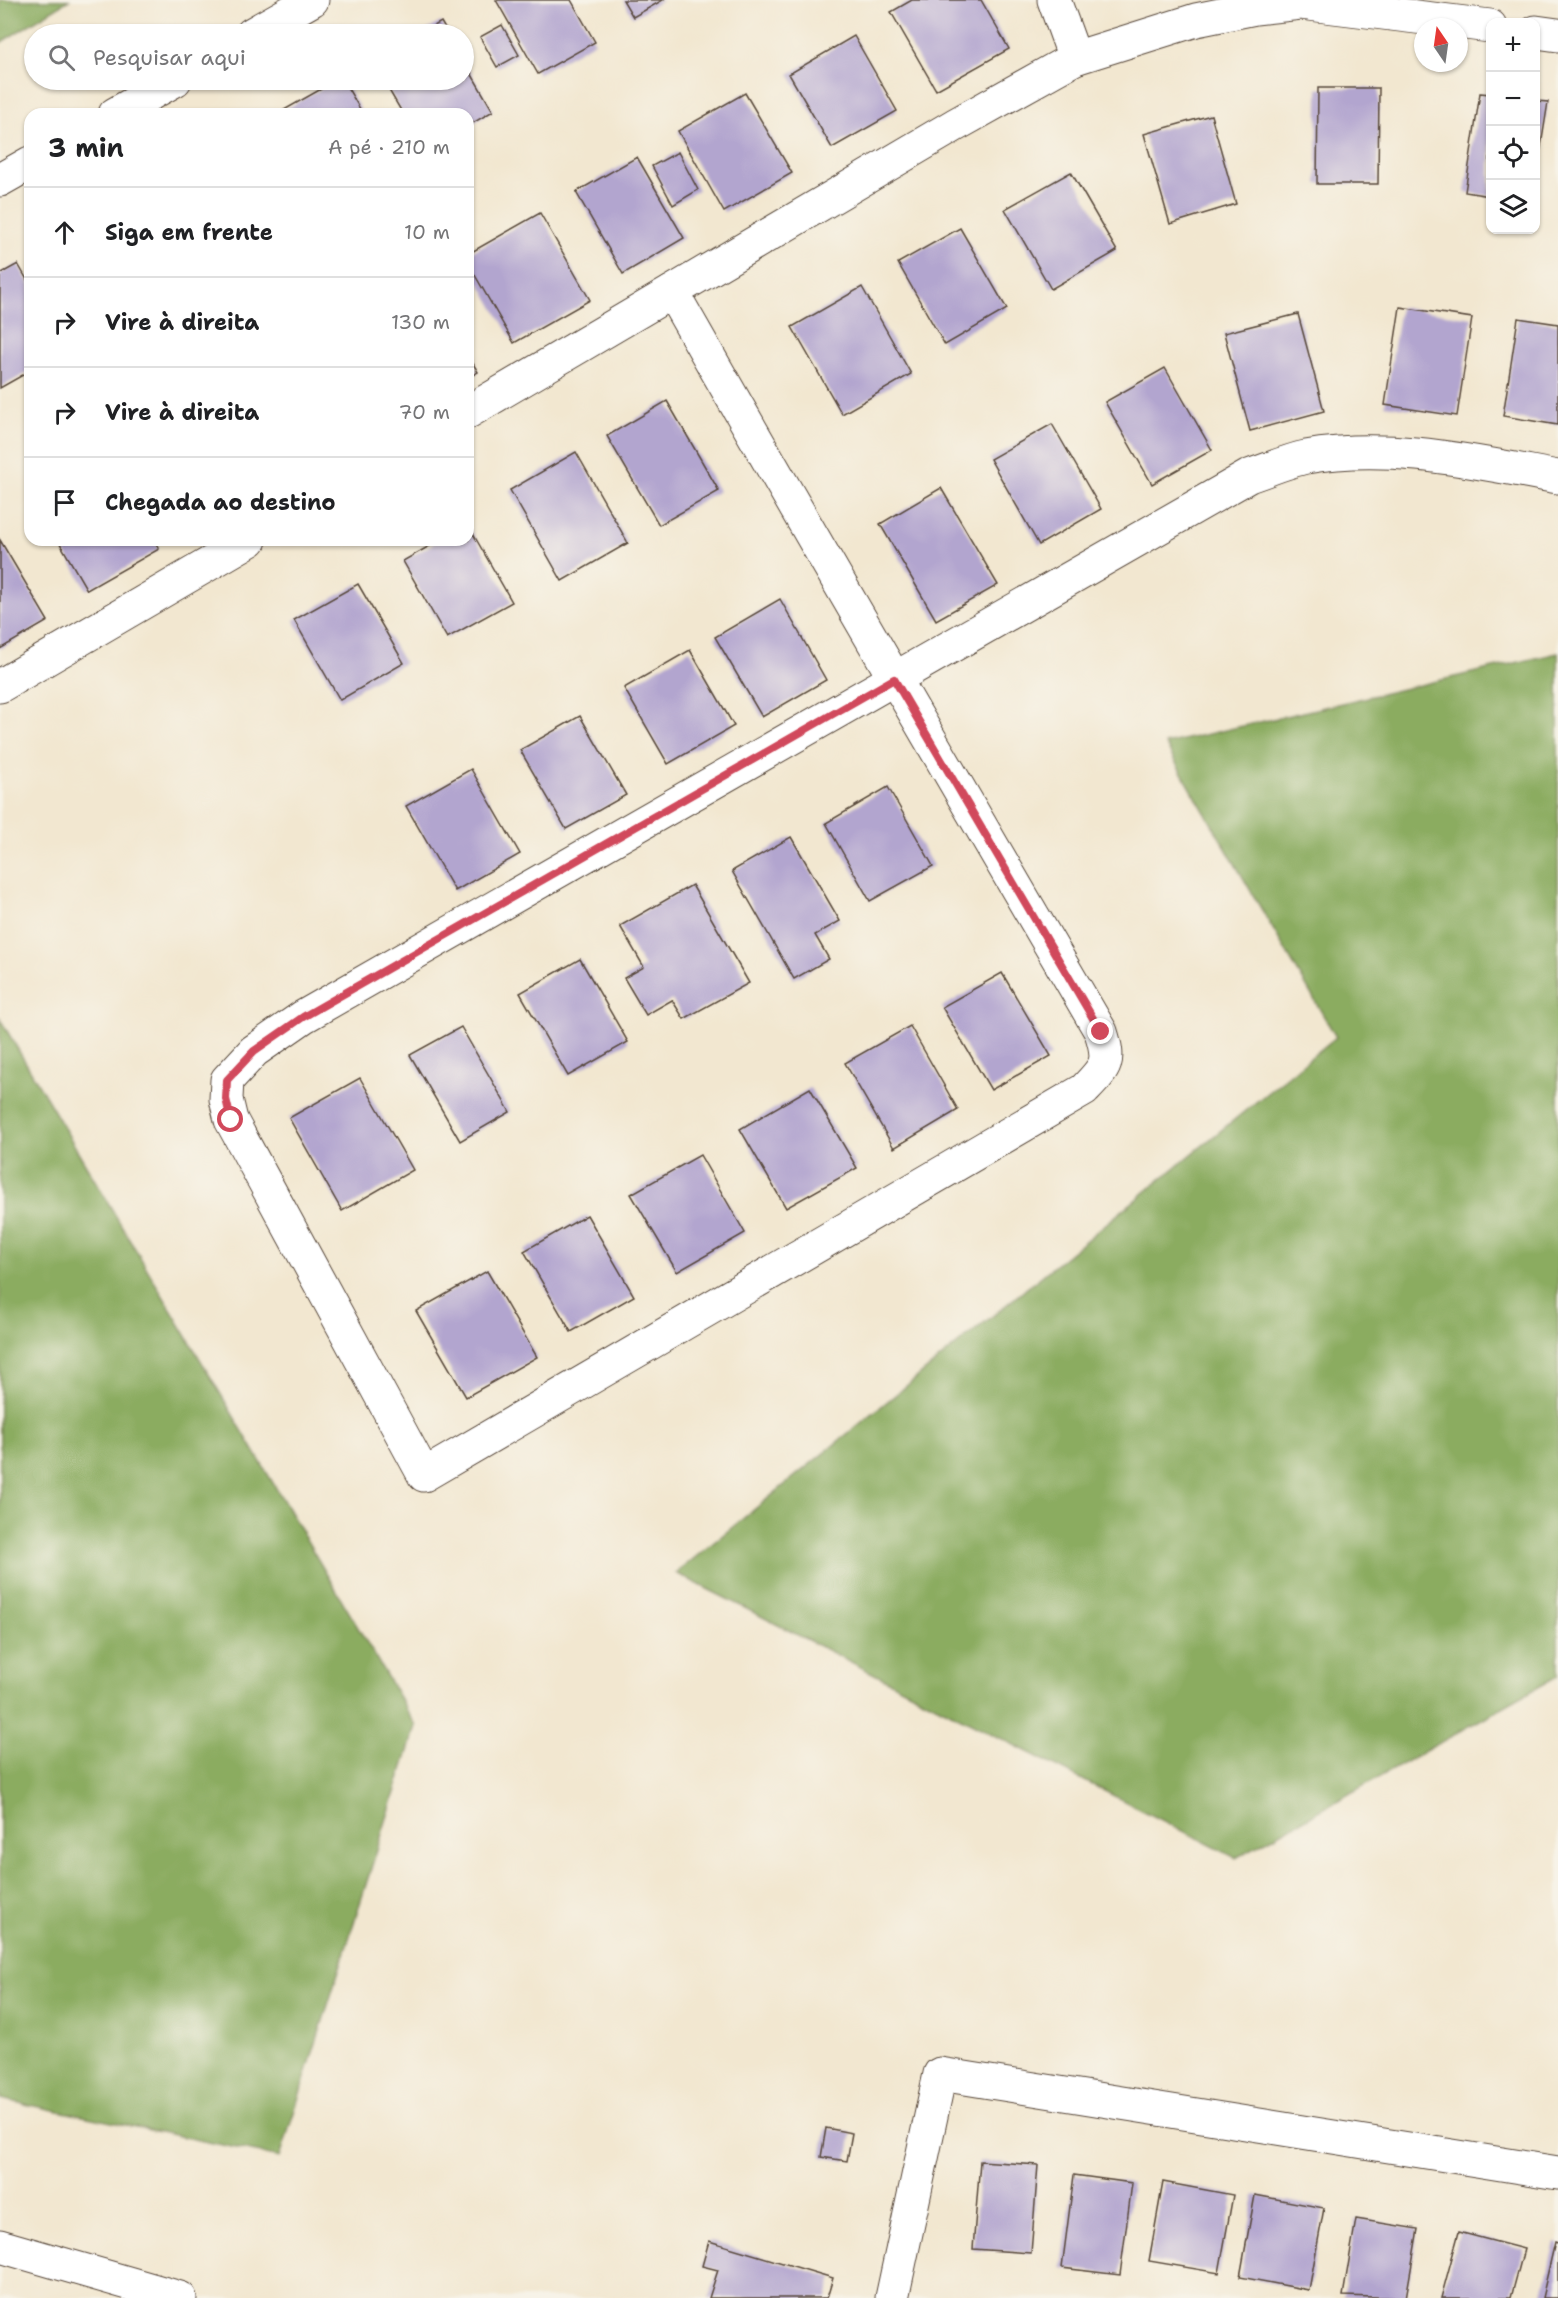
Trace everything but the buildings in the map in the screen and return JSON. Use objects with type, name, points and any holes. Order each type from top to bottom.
[{"type":"street","points":[[270,24],[312,0]]},
{"type":"street","points":[[1054,0],[1075,58]]},
{"type":"street","points":[[474,408],[955,125],[1075,58],[1196,20],[1255,8],[1301,3],[1486,25]]},
{"type":"street","points":[[1540,33],[1558,35]]},
{"type":"street","points":[[126,108],[157,90]]},
{"type":"street","points":[[0,180],[24,166]]},
{"type":"street","points":[[672,292],[894,679],[1101,1032],[1107,1052],[1102,1071],[1084,1090],[424,1475],[231,1120],[226,1099],[227,1080],[254,1051],[303,1017],[894,679],[1249,476],[1304,457],[1366,451],[1429,454],[1558,477]]},
{"type":"street","points":[[0,686],[240,546]]},
{"type":"street","points":[[892,2298],[940,2074],[1558,2173]]},
{"type":"street","points":[[0,2246],[180,2298]]},
{"type":"green space","points":[[0,0],[69,0],[30,24],[24,24],[24,28],[0,43]]},
{"type":"green space","points":[[1558,653],[1558,1676],[1236,1858],[676,1573],[1336,1037],[1165,744]]},
{"type":"green space","points":[[0,1019],[416,1726],[280,2157],[0,2099]]},
{"type":"route","points":[[231,1120],[226,1099],[227,1080],[254,1051],[303,1017],[894,679],[1101,1032]]}]
